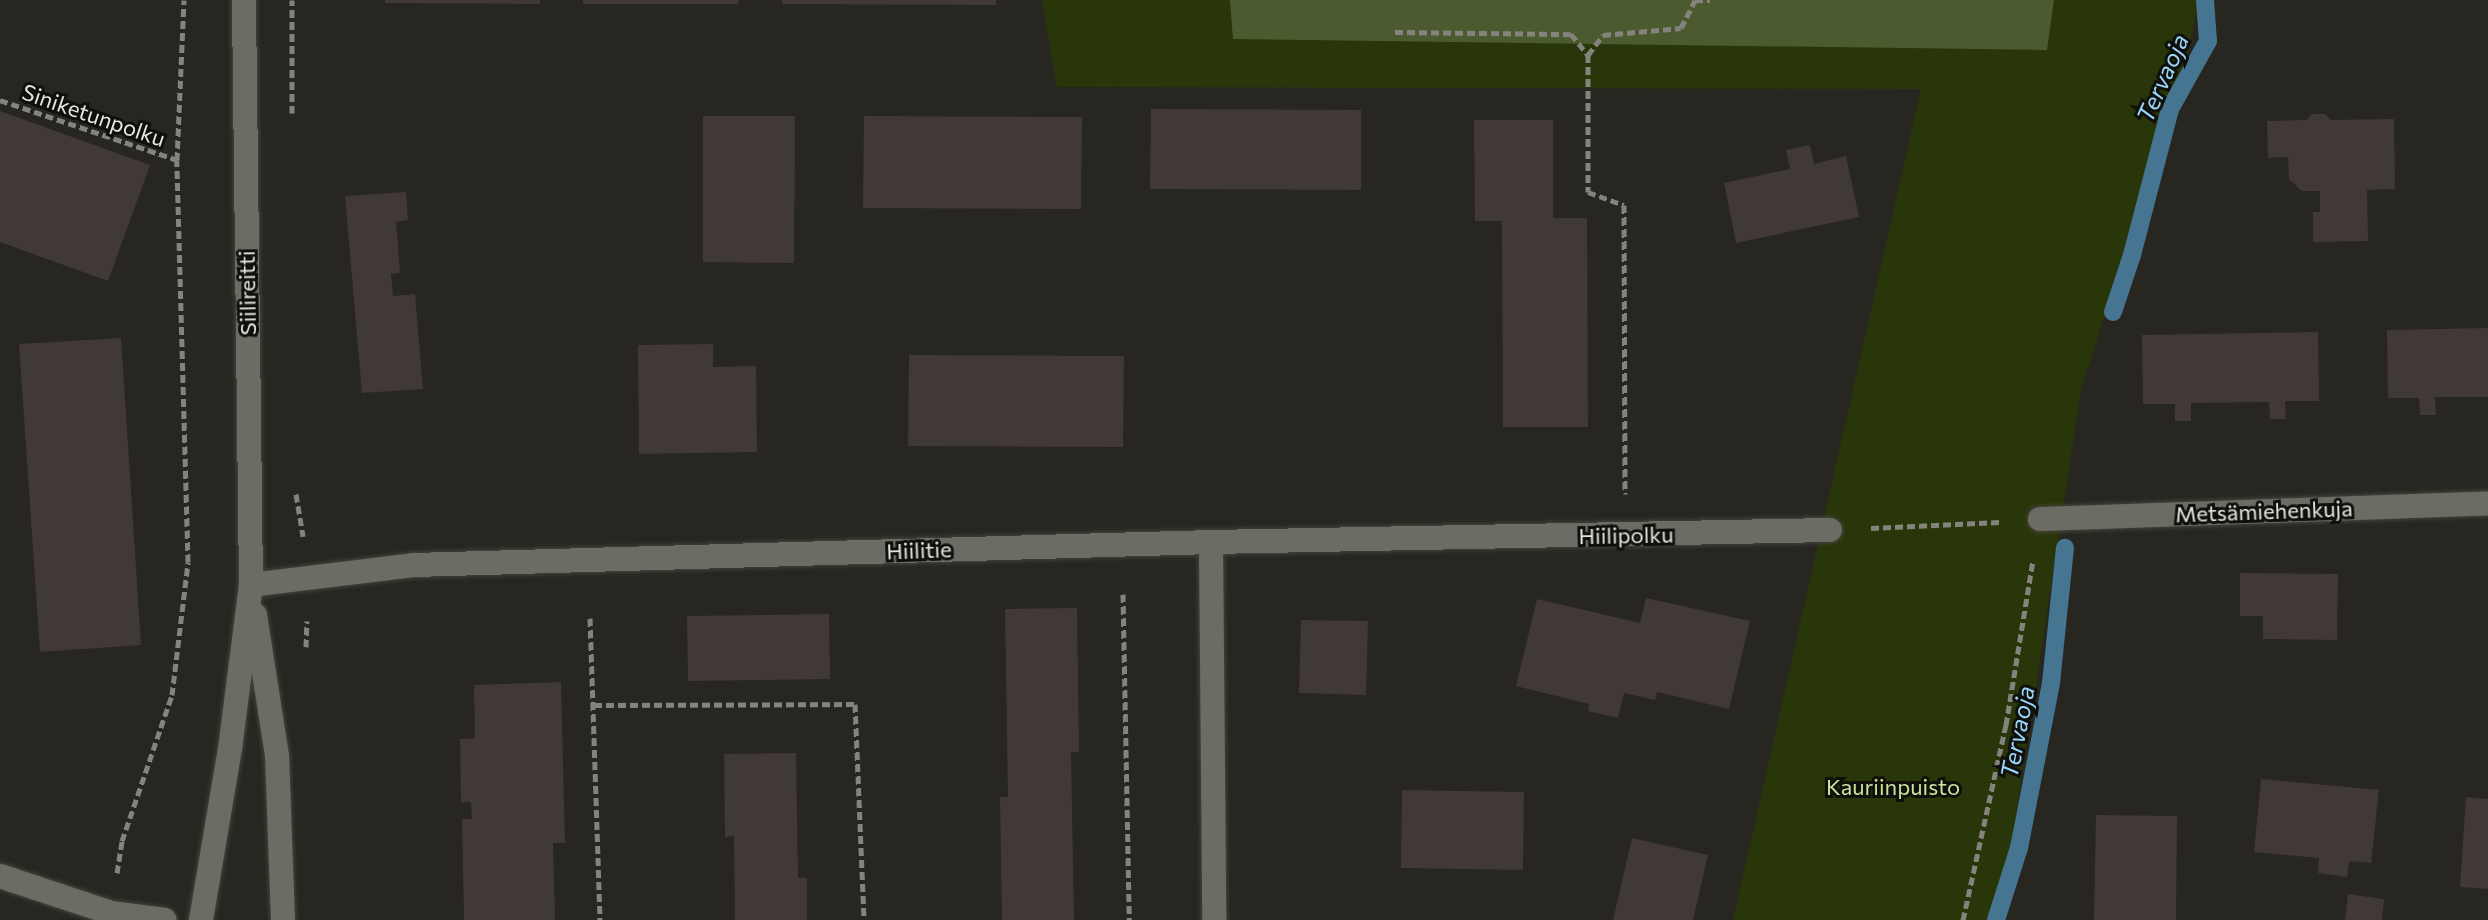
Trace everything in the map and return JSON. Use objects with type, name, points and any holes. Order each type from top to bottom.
[{"type":"street","name":"Siilireitti","points":[[244,0],[251,585],[277,756],[283,920]]},
{"type":"street","name":"Metsämiehenkuja","points":[[2040,519],[2488,503]]},
{"type":"street","name":"Hiilipolku","points":[[1211,542],[1830,530]]},
{"type":"street","name":"Hiilitie","points":[[251,585],[414,565],[1211,542]]},
{"type":"street","points":[[1211,542],[1214,920]]},
{"type":"street","name":"Siilireitti","points":[[201,920],[226,778],[251,585]]},
{"type":"street","points":[[0,876],[111,913],[165,920]]},
{"type":"path","points":[[111,913],[122,841],[172,695],[182,637],[188,562],[177,160],[184,0]]},
{"type":"path","points":[[292,0],[292,127]]},
{"type":"path","points":[[1626,536],[1624,205],[1588,192],[1588,55],[1603,35],[1681,28],[1695,0],[1710,0]]},
{"type":"path","points":[[1395,32],[1571,34],[1588,55]]},
{"type":"path","name":"Siniketunpolku","points":[[0,100],[177,160]]},
{"type":"path","points":[[295,490],[308,578],[306,662]]},
{"type":"path","points":[[1830,530],[2040,519],[2006,725],[1963,920]]},
{"type":"path","points":[[1123,594],[1129,920]]},
{"type":"path","points":[[590,618],[600,920]]},
{"type":"path","points":[[594,705],[855,704],[864,920]]},
{"type":"green space","name":"Kauriinpuisto","points":[[1042,0],[2199,0],[2188,52],[2081,390],[2000,920],[1733,920],[1921,89],[1057,87]]},
{"type":"green space","points":[[1230,0],[2054,0],[2047,50],[1233,39]]},
{"type":"building","points":[[385,0],[540,0],[540,4],[385,3]]},
{"type":"building","points":[[583,0],[739,0],[738,4],[583,4]]},
{"type":"building","points":[[782,0],[996,0],[996,5],[782,4]]},
{"type":"building","points":[[1151,109],[1361,110],[1361,190],[1150,189]]},
{"type":"building","points":[[0,111],[150,165],[108,281],[0,242]]},
{"type":"building","points":[[2312,114],[2325,114],[2331,120],[2394,119],[2395,189],[2367,190],[2368,241],[2313,242],[2313,212],[2320,212],[2320,191],[2302,191],[2289,179],[2288,157],[2268,158],[2267,121],[2306,120]]},
{"type":"building","points":[[703,116],[795,116],[794,263],[703,262]]},
{"type":"building","points":[[864,116],[1082,117],[1081,209],[863,208]]},
{"type":"building","points":[[1474,120],[1553,120],[1553,218],[1587,218],[1588,427],[1503,427],[1502,221],[1475,221]]},
{"type":"building","points":[[1810,145],[1814,164],[1846,156],[1859,217],[1736,243],[1724,183],[1790,169],[1786,150]]},
{"type":"building","points":[[406,192],[408,220],[396,222],[400,273],[391,274],[393,296],[415,294],[423,389],[362,393],[345,196]]},
{"type":"building","points":[[2488,328],[2488,397],[2435,397],[2436,415],[2420,415],[2419,398],[2388,398],[2387,330]]},
{"type":"building","points":[[2318,332],[2319,401],[2285,401],[2286,419],[2270,419],[2269,402],[2191,403],[2191,421],[2175,421],[2175,404],[2143,404],[2142,335]]},
{"type":"building","points":[[121,338],[141,645],[40,652],[19,344]]},
{"type":"building","points":[[713,344],[713,367],[756,366],[757,452],[639,454],[638,345]]},
{"type":"building","points":[[909,355],[1124,356],[1123,447],[908,446]]},
{"type":"building","points":[[2240,573],[2338,574],[2337,640],[2263,639],[2263,616],[2240,616]]},
{"type":"building","points":[[1646,598],[1750,621],[1729,709],[1657,692],[1655,700],[1624,693],[1618,718],[1588,711],[1589,704],[1516,686],[1537,599],[1640,623]]},
{"type":"building","points":[[1077,608],[1079,752],[1071,752],[1074,920],[1002,920],[1000,797],[1008,797],[1005,609]]},
{"type":"building","points":[[829,614],[830,679],[688,681],[687,616]]},
{"type":"building","points":[[1301,620],[1368,621],[1366,695],[1299,693]]},
{"type":"building","points":[[561,682],[565,843],[553,843],[555,920],[464,920],[462,819],[472,819],[471,802],[461,802],[460,739],[475,738],[474,685]]},
{"type":"building","points":[[796,753],[798,878],[807,878],[807,920],[735,920],[734,836],[725,837],[724,754]]},
{"type":"building","points":[[2261,779],[2379,790],[2371,863],[2349,861],[2347,877],[2318,873],[2319,858],[2254,852]]},
{"type":"building","points":[[1402,790],[1524,792],[1523,870],[1401,868]]},
{"type":"building","points":[[2466,797],[2488,799],[2488,889],[2460,887]]},
{"type":"building","points":[[2096,815],[2177,816],[2176,920],[2094,920]]},
{"type":"building","points":[[1632,838],[1708,855],[1693,920],[1613,920]]},
{"type":"building","points":[[2348,894],[2384,899],[2382,920],[2345,920]]},
{"type":"waterway","name":"Tervaoja","points":[[2113,312],[2132,255],[2170,109],[2208,41],[2205,0]]},
{"type":"waterway","name":"Tervaoja","points":[[1996,920],[2019,848],[2051,683],[2065,548]]}]
